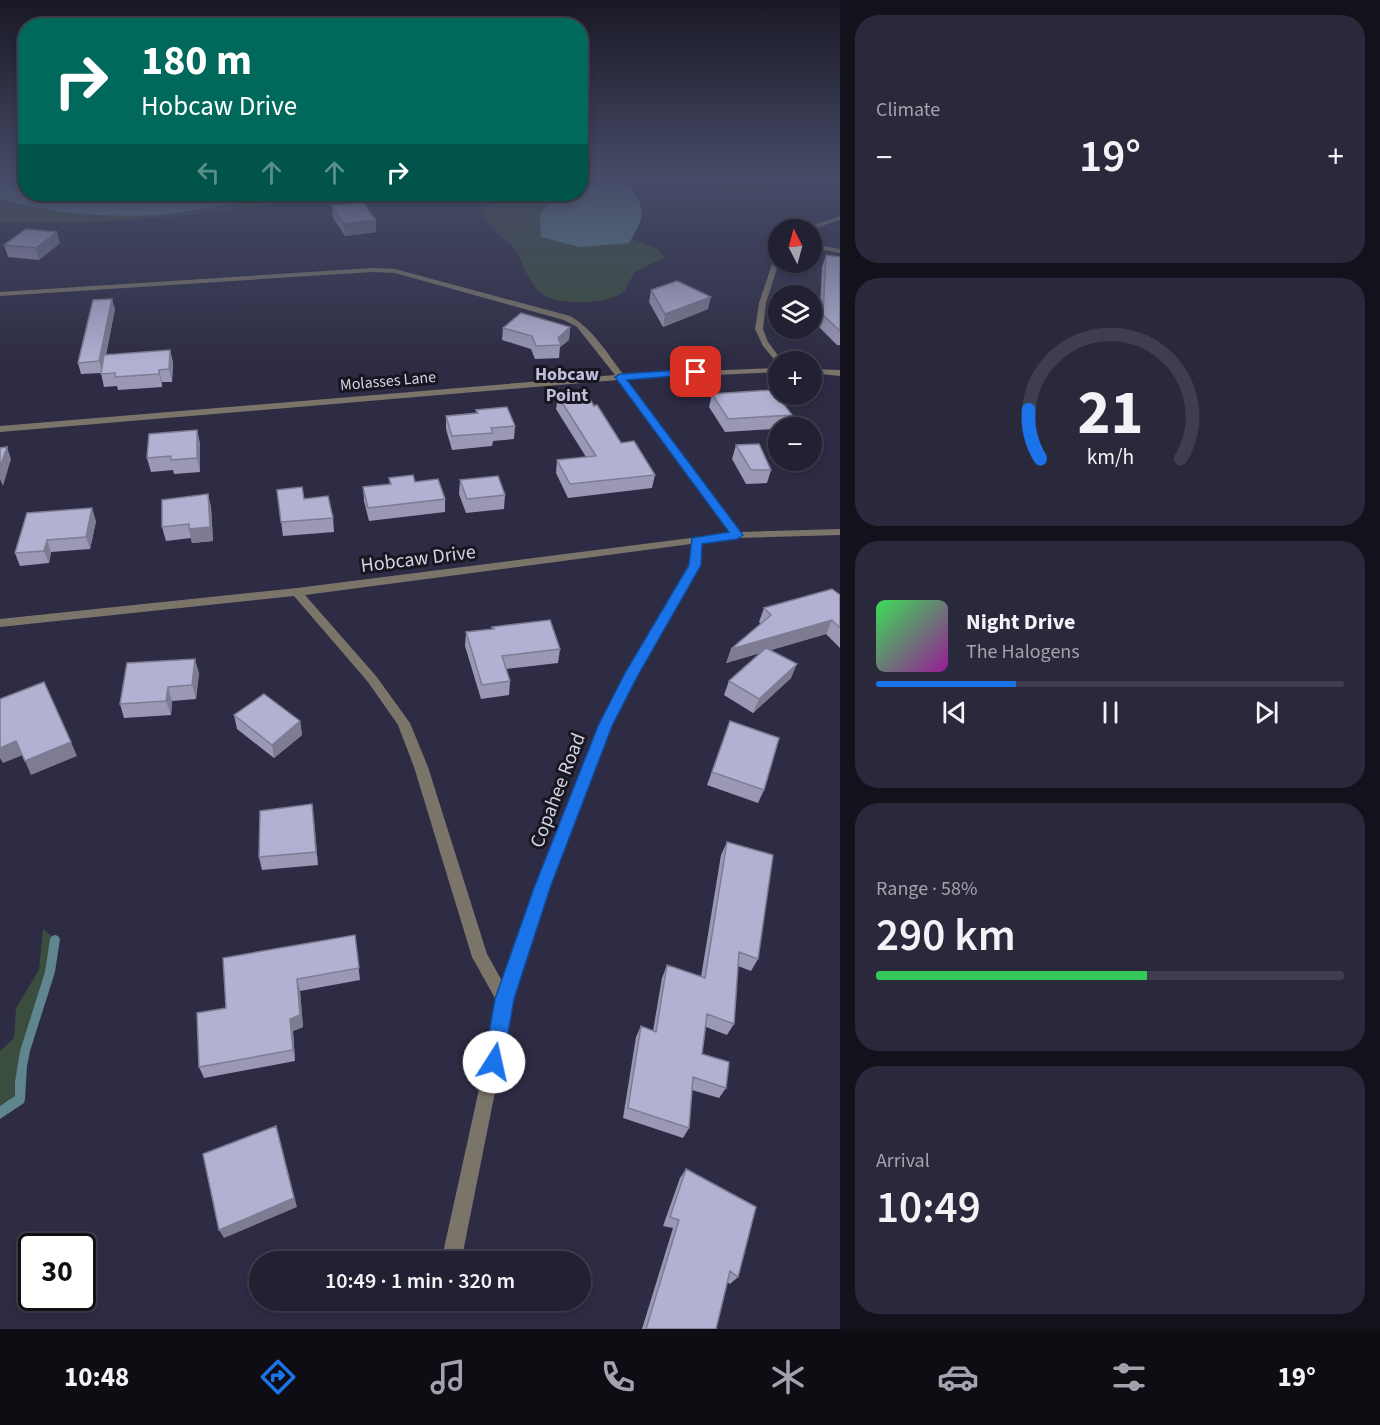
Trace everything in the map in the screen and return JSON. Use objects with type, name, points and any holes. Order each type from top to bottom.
[{"type":"street","points":[[822,248],[840,251]]},
{"type":"street","points":[[0,294],[318,272],[394,271],[567,318],[580,325],[590,336],[737,535]]},
{"type":"street","points":[[771,351],[759,328],[772,273]]},
{"type":"street","name":"Molasses Lane","points":[[0,429],[620,377],[768,370]]},
{"type":"street","points":[[822,372],[840,373]]},
{"type":"street","name":"Hobcaw Drive","points":[[0,623],[297,592],[737,535],[840,532]]},
{"type":"street","name":"Copahee Road","points":[[453,1251],[504,999],[542,888],[605,726],[630,677],[695,565],[696,541]]},
{"type":"street","points":[[297,592],[372,679],[404,723],[421,766],[480,957],[504,999]]},
{"type":"street","points":[[0,632],[17,623]]},
{"type":"shaded area","points":[[553,240],[631,240],[629,243],[580,247]]},
{"type":"shaded area","points":[[620,240],[629,243],[635,240],[659,250],[664,258],[634,272],[625,290],[617,296],[586,302],[554,300],[541,294],[537,289],[516,252],[507,241]]},
{"type":"shaded area","points":[[43,929],[55,939],[50,972],[25,1051],[20,1099],[0,1113],[0,1051],[14,1038],[16,1008],[39,970]]},
{"type":"building","points":[[11,240],[46,240],[36,248],[4,245]]},
{"type":"building","points":[[826,255],[840,257],[840,331],[823,315]]},
{"type":"building","points":[[677,281],[711,297],[665,314],[651,290]]},
{"type":"building","points":[[112,299],[99,361],[78,363],[93,300]]},
{"type":"building","points":[[521,313],[570,327],[558,338],[561,345],[536,346],[532,336],[503,328]]},
{"type":"building","points":[[170,350],[169,369],[159,370],[159,374],[115,377],[115,373],[101,374],[104,355]]},
{"type":"building","points":[[768,390],[768,405],[784,405],[792,415],[728,419],[712,394]]},
{"type":"building","points":[[586,393],[594,406],[597,405],[621,443],[634,441],[655,475],[570,484],[557,460],[596,456],[558,396]]},
{"type":"building","points":[[507,407],[515,426],[491,428],[493,433],[452,436],[446,416]]},
{"type":"building","points":[[197,430],[197,458],[171,460],[171,456],[147,458],[149,434]]},
{"type":"building","points":[[759,444],[768,464],[768,470],[751,470],[736,445]]},
{"type":"building","points":[[7,447],[0,467],[0,448]]},
{"type":"building","points":[[413,475],[415,482],[438,479],[445,499],[368,508],[363,487],[391,484],[389,478]]},
{"type":"building","points":[[498,476],[505,495],[467,499],[460,480]]},
{"type":"building","points":[[302,487],[304,499],[328,496],[333,518],[281,522],[277,490]]},
{"type":"building","points":[[208,494],[210,527],[189,529],[189,524],[162,527],[162,500]]},
{"type":"building","points":[[92,508],[86,537],[47,540],[44,551],[15,553],[27,513]]},
{"type":"building","points":[[832,589],[840,595],[840,628],[832,620],[731,649],[771,615],[764,608]]},
{"type":"building","points":[[550,620],[560,649],[502,656],[510,681],[482,685],[466,632]]},
{"type":"building","points":[[766,648],[797,664],[759,699],[729,681]]},
{"type":"building","points":[[195,659],[192,685],[168,687],[166,701],[120,704],[127,663]]},
{"type":"building","points":[[44,682],[71,742],[25,761],[16,741],[0,748],[0,699]]},
{"type":"building","points":[[264,694],[300,721],[272,745],[234,715]]},
{"type":"building","points":[[730,721],[779,738],[764,790],[712,772]]},
{"type":"building","points":[[312,804],[316,852],[259,857],[260,811]]},
{"type":"building","points":[[727,842],[773,855],[758,959],[739,952],[734,1024],[707,1014],[702,1054],[729,1062],[726,1088],[693,1077],[689,1128],[628,1108],[641,1026],[656,1032],[667,965],[705,978]]},
{"type":"building","points":[[355,935],[359,968],[297,979],[300,1015],[290,1019],[293,1050],[199,1067],[197,1013],[226,1008],[223,958]]},
{"type":"building","points":[[276,1126],[294,1198],[219,1230],[203,1154]]},
{"type":"building","points":[[686,1169],[756,1207],[738,1277],[730,1271],[716,1329],[646,1329],[679,1220],[670,1217]]},
{"type":"waterway","points":[[0,1113],[20,1099],[25,1051],[50,972],[55,939]]},
{"type":"district","name":"Hobcaw Point","points":[[567,384]]},
{"type":"route","points":[[494,1062],[504,999],[542,888],[605,726],[630,677],[695,565],[696,541],[737,535],[620,377],[696,372]]}]
